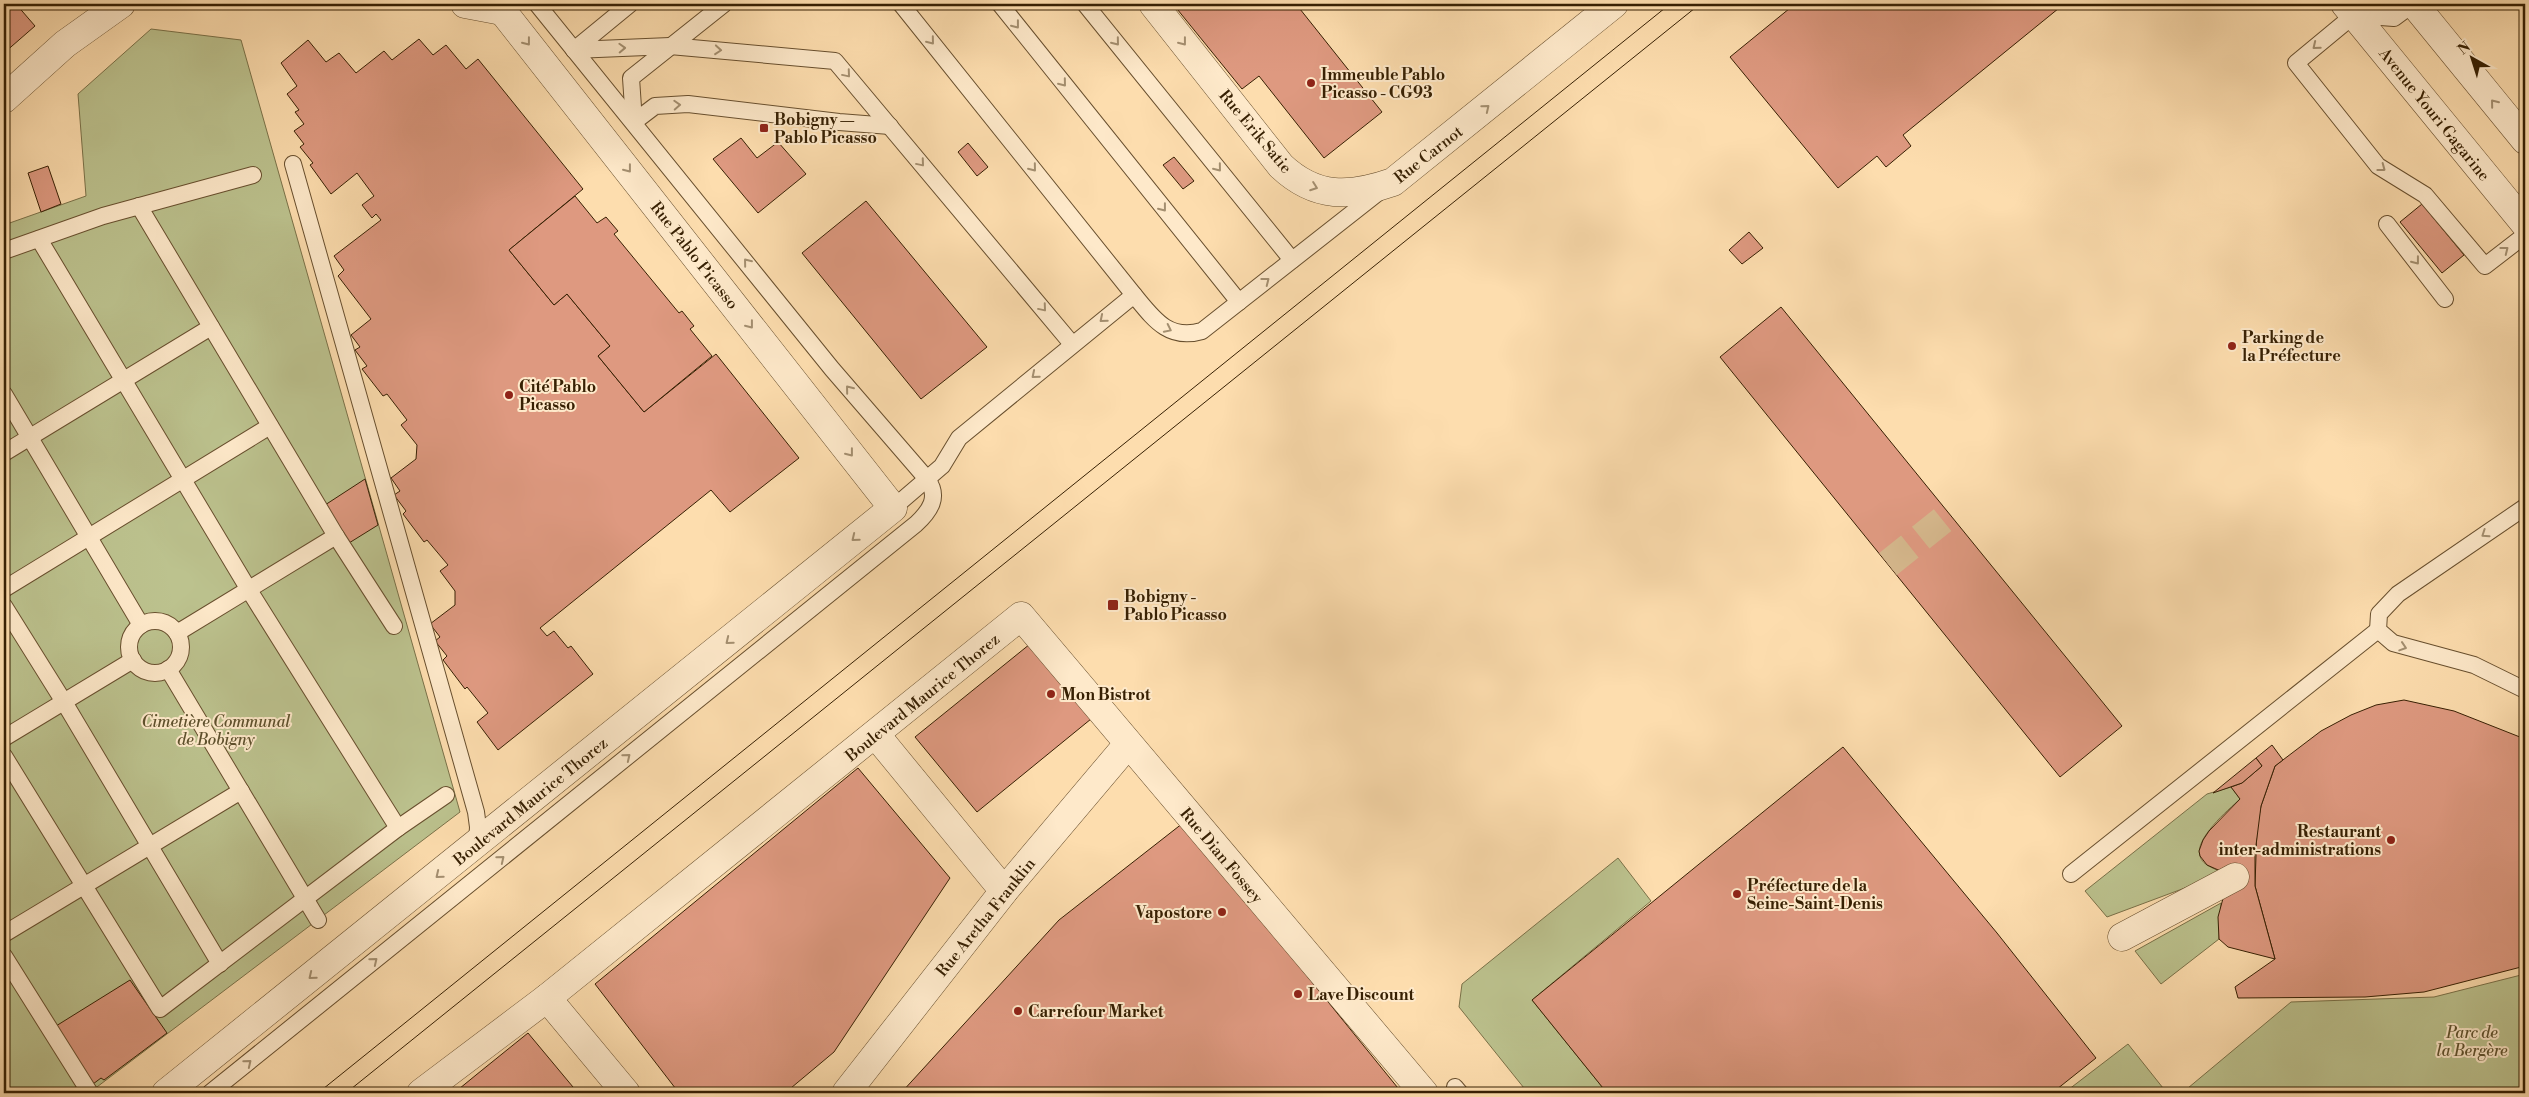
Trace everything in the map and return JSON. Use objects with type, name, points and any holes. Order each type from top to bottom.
[{"type":"street","points":[[4,99],[65,44],[122,4]]},
{"type":"street","points":[[465,4],[499,7]]},
{"type":"street","name":"Rue Erik Satie","points":[[1153,4],[1291,175],[1310,186],[1343,194],[1375,188],[1393,182]]},
{"type":"street","name":"Rue Carnot","points":[[1393,182],[1614,4]]},
{"type":"street","points":[[2413,4],[2521,134]]},
{"type":"street","name":"Rue Pablo Picasso","points":[[499,7],[893,508]]},
{"type":"street","name":"Avenue Youri Gagarine","points":[[2349,9],[2525,224]]},
{"type":"street","name":"Boulevard Maurice Thorez","points":[[166,1093],[477,845],[893,508]]},
{"type":"street","name":"Boulevard Maurice Thorez","points":[[421,1093],[547,998],[876,735],[1021,616]]},
{"type":"street","name":"Rue Dian Fossey","points":[[1021,616],[1424,1093]]},
{"type":"street","points":[[876,735],[1004,891]]},
{"type":"street","name":"Rue Aretha Franklin","points":[[846,1093],[1004,891],[1128,744]]},
{"type":"street","points":[[2122,937],[2235,877]]},
{"type":"street","points":[[547,998],[626,1093]]},
{"type":"lane","points":[[210,1093],[916,524],[933,503],[932,490],[928,479],[855,396],[537,4]]},
{"type":"lane","points":[[574,50],[630,4]]},
{"type":"lane","points":[[634,122],[631,78],[724,4]]},
{"type":"lane","name":"Rue Carnot","points":[[900,4],[1134,295],[1161,326],[1180,334],[1202,331],[1393,182]]},
{"type":"lane","points":[[1000,4],[1239,302]]},
{"type":"lane","points":[[1085,4],[1292,260]]},
{"type":"lane","points":[[2413,4],[2394,18],[2349,9],[2296,63],[2378,166],[2424,194],[2485,266],[2525,235]]},
{"type":"lane","points":[[574,50],[670,46],[835,61],[1072,344]]},
{"type":"lane","points":[[634,122],[655,106],[688,104],[839,122],[890,126]]},
{"type":"lane","points":[[293,164],[476,812],[478,827],[477,845]]},
{"type":"lane","points":[[4,251],[103,216],[253,175]]},
{"type":"lane","points":[[138,206],[336,536],[394,626]]},
{"type":"lane","points":[[2387,224],[2445,299]]},
{"type":"lane","points":[[38,239],[249,590],[398,828]]},
{"type":"lane","points":[[893,508],[942,466],[959,438],[1134,295]]},
{"type":"lane","points":[[4,453],[211,327]]},
{"type":"lane","points":[[4,394],[142,625]]},
{"type":"lane","points":[[4,589],[270,426]]},
{"type":"lane","points":[[2071,874],[2378,630],[2379,614],[2398,594],[2525,507]]},
{"type":"lane","points":[[177,633],[336,536]]},
{"type":"lane","points":[[4,606],[64,702],[220,964]]},
{"type":"lane","points":[[157,620],[168,624],[177,633],[181,641],[181,652],[176,662],[168,669],[158,673],[147,672],[137,666],[129,647],[131,636],[142,625],[157,620]]},
{"type":"lane","points":[[2378,630],[2392,643],[2474,665],[2525,690]]},
{"type":"lane","points":[[4,738],[133,660]]},
{"type":"lane","points":[[168,669],[318,920]]},
{"type":"lane","points":[[4,756],[160,1009],[398,828],[446,795]]},
{"type":"lane","points":[[4,934],[241,791]]},
{"type":"lane","points":[[4,956],[90,1093]]},
{"type":"green space","name":"Cimetière Communal de Bobigny","points":[[151,29],[241,40],[460,812],[89,1093],[4,1093],[4,225],[86,196],[78,94]]},
{"type":"green space","points":[[2231,787],[2240,799],[2213,825],[2202,841],[2200,849],[2200,856],[2204,862],[2225,873],[2107,917],[2085,891],[2207,794]]},
{"type":"green space","points":[[1618,858],[1651,901],[1532,1000],[1607,1093],[1528,1093],[1459,1007],[1462,984]]},
{"type":"green space","points":[[2221,903],[2219,939],[2161,984],[2135,951]]},
{"type":"green space","name":"Parc de la Bergère","points":[[2525,974],[2525,1093],[2182,1093],[2291,1002],[2434,997]]},
{"type":"green space","points":[[2128,1044],[2167,1093],[2064,1093]]},
{"type":"building","points":[[4,4],[16,4],[35,26],[4,53]]},
{"type":"building","name":"Immeuble Pablo Picasso - CG93","points":[[1173,4],[1296,4],[1382,112],[1324,158],[1259,76],[1242,89]]},
{"type":"building","points":[[1795,4],[2064,4],[1903,135],[1911,146],[1886,167],[1877,156],[1838,188],[1730,57]]},
{"type":"building","name":"Cité Pablo Picasso","points":[[419,39],[433,55],[446,45],[466,69],[478,59],[583,189],[509,250],[554,305],[567,294],[610,346],[598,356],[644,412],[716,354],[799,458],[730,512],[711,490],[540,628],[547,636],[554,631],[568,648],[571,646],[593,674],[498,750],[477,722],[488,713],[467,687],[465,689],[443,660],[447,656],[435,641],[440,637],[430,624],[455,605],[455,591],[440,571],[448,565],[427,540],[424,542],[403,514],[406,511],[394,495],[400,491],[391,478],[416,459],[417,445],[401,425],[407,420],[387,394],[383,396],[362,369],[367,366],[355,350],[360,347],[351,335],[371,319],[338,276],[344,270],[334,256],[381,220],[376,214],[372,218],[362,205],[374,196],[357,173],[331,194],[310,165],[313,163],[300,147],[304,144],[294,131],[304,124],[295,112],[299,110],[287,94],[297,86],[281,63],[308,40],[326,62],[339,53],[356,73],[384,51],[392,60]]},
{"type":"building","points":[[741,138],[757,158],[778,142],[806,174],[758,213],[713,159]]},
{"type":"building","points":[[968,143],[988,167],[977,176],[958,152]]},
{"type":"building","points":[[1174,157],[1194,181],[1183,189],[1163,165]]},
{"type":"building","points":[[48,166],[61,204],[41,212],[28,173]]},
{"type":"building","points":[[575,196],[597,223],[606,217],[618,231],[614,234],[679,313],[682,311],[694,326],[690,329],[712,356],[644,412],[598,356],[610,346],[567,294],[554,305],[509,250]]},
{"type":"building","points":[[866,201],[987,347],[921,399],[802,253]]},
{"type":"building","points":[[2422,204],[2464,255],[2442,273],[2400,222]]},
{"type":"building","points":[[1749,232],[1763,248],[1742,264],[1729,250]]},
{"type":"building","points":[[1781,307],[2122,726],[2060,777],[1720,357]]},
{"type":"building","points":[[365,479],[378,525],[349,543],[325,505]]},
{"type":"building","points":[[1030,644],[1091,719],[977,812],[915,737]]},
{"type":"building","name":"Restaurant inter-administrations","points":[[2404,700],[2454,711],[2525,739],[2525,966],[2424,992],[2365,997],[2238,998],[2235,987],[2275,959],[2255,886],[2257,826],[2261,806],[2275,766],[2321,731],[2351,715],[2376,705]]},
{"type":"building","points":[[2272,745],[2283,760],[2275,766],[2261,806],[2255,853],[2255,886],[2275,959],[2228,947],[2219,939],[2218,917],[2225,891],[2225,873],[2207,865],[2200,856],[2199,851],[2209,831],[2240,799],[2231,787],[2242,783],[2262,766],[2256,758]]},
{"type":"building","points":[[1843,747],[1997,933],[2096,1058],[2052,1093],[1607,1093],[1532,1000]]},
{"type":"building","points":[[2256,758],[2262,766],[2242,783],[2213,793]]},
{"type":"building","points":[[858,768],[950,878],[834,1052],[785,1093],[679,1093],[595,984]]},
{"type":"building","points":[[1183,823],[1402,1093],[901,1093],[1059,920]]},
{"type":"building","points":[[130,980],[167,1033],[104,1080],[101,1078],[93,1084],[56,1026]]},
{"type":"building","points":[[528,1033],[578,1093],[454,1093],[476,1075]]},
{"type":"tunnel","points":[[1888,564],[1949,515]]},
{"type":"tram line","points":[[318,1093],[1670,4]]},
{"type":"tram line","points":[[346,1093],[1700,4]]},
{"type":"place","name":"Immeuble Pablo Picasso - CG93","points":[[1311,83]]},
{"type":"place","name":"Bobigny — Pablo Picasso","points":[[764,128]]},
{"type":"place","name":"Parking de la Préfecture","points":[[2232,346]]},
{"type":"place","name":"Cité Pablo Picasso","points":[[509,395]]},
{"type":"place","name":"Bobigny - Pablo Picasso","points":[[1113,605]]},
{"type":"place","name":"Mon Bistrot","points":[[1051,694]]},
{"type":"place","name":"Restaurant inter-administrations","points":[[2391,840]]},
{"type":"place","name":"Préfecture de la Seine-Saint-Denis","points":[[1737,894]]},
{"type":"place","name":"Vapostore","points":[[1222,912]]},
{"type":"place","name":"Lave Discount","points":[[1298,994]]},
{"type":"place","name":"Carrefour Market","points":[[1018,1011]]}]
